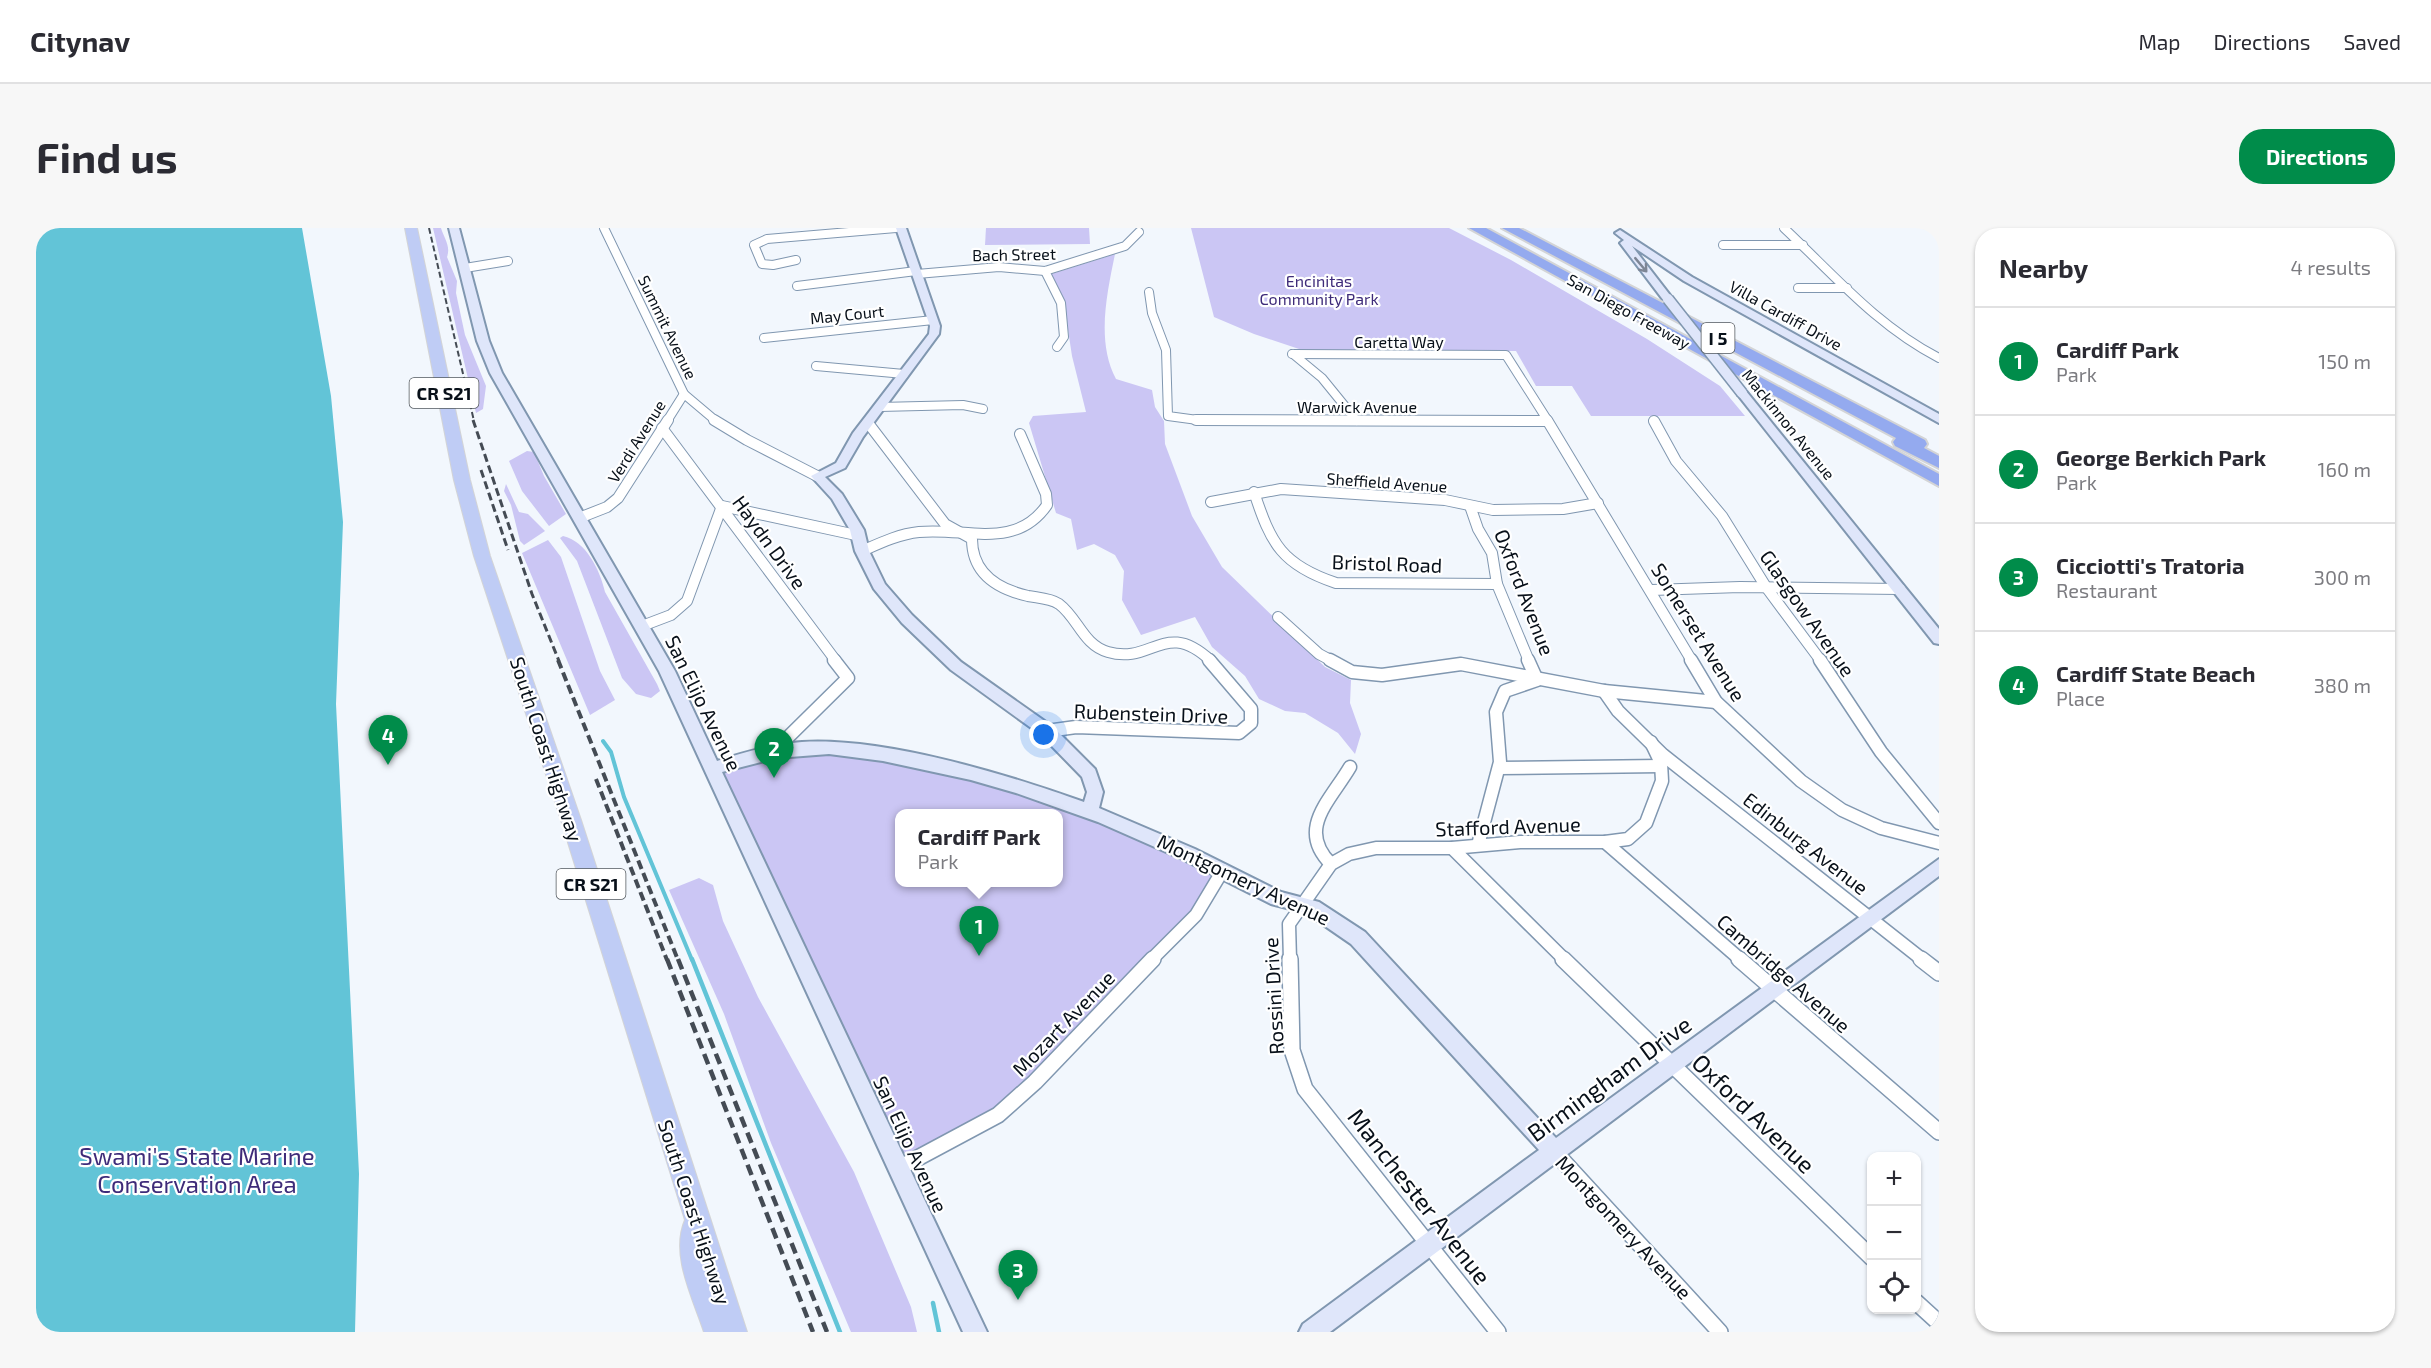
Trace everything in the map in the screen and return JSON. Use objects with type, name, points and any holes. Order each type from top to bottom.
[{"type":"highway","name":"San Diego Freeway","points":[[1476,228],[1939,481]]},
{"type":"highway","points":[[1483,228],[1939,472]]},
{"type":"highway","points":[[1498,228],[1939,463]]},
{"type":"highway","name":"San Diego Freeway","points":[[1509,228],[1935,452]]},
{"type":"highway","points":[[1814,413],[1836,433],[1939,494]]},
{"type":"main road","name":"South Coast Highway","points":[[411,228],[462,480],[482,556],[568,810],[733,1332]]},
{"type":"main road","points":[[694,1212],[694,1261],[718,1332]]},
{"type":"street","name":"San Elijo Avenue","points":[[454,228],[483,341],[496,373],[667,671],[975,1332]]},
{"type":"street","name":"Summit Avenue","points":[[604,228],[684,394],[694,405],[745,439],[817,476]]},
{"type":"street","points":[[796,260],[773,265],[762,264],[754,245],[767,239],[896,228]]},
{"type":"street","points":[[901,228],[933,320],[934,334],[879,407],[841,465],[817,476],[837,497],[857,530],[856,535],[862,551],[879,586],[930,644],[956,666],[1047,731],[1089,774],[1095,792],[1090,810]]},
{"type":"street","points":[[1785,228],[1903,340],[1939,358]]},
{"type":"street","name":"Mackinnon Avenue","points":[[1618,231],[1628,249],[1674,288],[1742,393],[1939,639]]},
{"type":"street","name":"Villa Cardiff Drive","points":[[1618,231],[1674,288],[1935,413]]},
{"type":"street","name":"Bach Street","points":[[797,286],[916,272],[999,267],[1045,271],[1068,266],[1125,246],[1139,232]]},
{"type":"street","points":[[1723,245],[1803,244]]},
{"type":"street","points":[[465,268],[508,261]]},
{"type":"street","points":[[1045,271],[1061,303],[1064,337],[1057,347]]},
{"type":"street","points":[[1798,288],[1847,288]]},
{"type":"street","name":"Warwick Avenue","points":[[1149,292],[1152,313],[1166,350],[1168,416],[1205,421],[1546,421]]},
{"type":"street","name":"May Court","points":[[764,338],[933,320]]},
{"type":"street","name":"Caretta Way","points":[[1357,421],[1322,378],[1293,354],[1305,356],[1506,355]]},
{"type":"street","name":"Somerset Avenue","points":[[1506,355],[1531,390],[1546,421],[1652,590],[1716,702],[1737,724],[1801,781],[1842,810],[1881,828],[1939,843]]},
{"type":"street","points":[[816,366],[904,374]]},
{"type":"street","name":"Verdi Avenue","points":[[579,518],[607,507],[618,498],[684,394]]},
{"type":"street","points":[[879,407],[963,405],[983,409]]},
{"type":"street","name":"Glasgow Avenue","points":[[1654,421],[1676,461],[1722,516],[1766,587],[1806,639],[1881,752],[1939,823]]},
{"type":"street","name":"Rubenstein Drive","points":[[868,423],[954,532],[963,533],[972,539],[971,551],[975,566],[984,577],[1010,591],[1049,600],[1063,608],[1083,637],[1109,652],[1130,654],[1183,642],[1198,649],[1251,709],[1253,718],[1251,725],[1243,733],[1234,735],[1076,727],[1047,731]]},
{"type":"street","name":"Haydn Drive","points":[[662,428],[848,678],[774,751]]},
{"type":"street","points":[[862,551],[895,536],[920,532],[1014,531],[1035,523],[1044,513],[1047,505],[1046,494],[1020,434]]},
{"type":"street","name":"Sheffield Avenue","points":[[1211,502],[1254,492],[1281,489],[1445,500],[1470,506],[1536,511],[1598,503]]},
{"type":"street","name":"Bristol Road","points":[[1254,492],[1272,543],[1290,563],[1312,576],[1336,583],[1497,584]]},
{"type":"street","points":[[642,626],[671,615],[687,601],[722,506],[856,535]]},
{"type":"street","name":"Oxford Avenue","points":[[1470,506],[1478,529],[1492,553],[1497,584],[1537,680],[1505,691],[1496,712],[1500,750],[1499,768],[1478,845]]},
{"type":"street","points":[[1652,590],[1766,587],[1900,589]]},
{"type":"street","points":[[1278,617],[1305,644],[1330,662],[1352,672],[1369,675],[1404,673],[1461,664],[1604,691],[1716,702]]},
{"type":"street","points":[[1499,768],[1661,766],[1651,742],[1618,711],[1604,691]]},
{"type":"street","name":"Edinburg Avenue","points":[[1651,742],[1663,755],[1939,973]]},
{"type":"street","name":"Montgomery Avenue","points":[[714,768],[774,751],[831,748],[890,756],[1004,781],[1090,810],[1171,844],[1278,899],[1303,903],[1329,916],[1358,938],[1720,1332]]},
{"type":"street","name":"Stafford Avenue","points":[[1331,864],[1349,854],[1376,848],[1452,848],[1520,842],[1605,842],[1628,839],[1646,823],[1662,781],[1661,766]]},
{"type":"street","points":[[1303,903],[1331,864],[1318,851],[1314,834],[1322,814],[1350,767]]},
{"type":"street","name":"Cambridge Avenue","points":[[1605,842],[1939,1132]]},
{"type":"street","name":"Oxford Avenue","points":[[1452,848],[1670,1065],[1867,1253]]},
{"type":"street","name":"Birmingham Drive","points":[[1311,1332],[1553,1150],[1939,866]]},
{"type":"street","name":"Mozart Avenue","points":[[899,1168],[998,1115],[1035,1082],[1159,952],[1181,934],[1201,911],[1223,870]]},
{"type":"street","name":"Rossini Drive","points":[[1303,903],[1289,924],[1292,1050],[1305,1089]]},
{"type":"street","name":"Manchester Avenue","points":[[1305,1089],[1498,1332]]},
{"type":"street","points":[[1921,1306],[1939,1323]]},
{"type":"green space","points":[[433,228],[441,228],[447,242],[447,257],[457,281],[456,293],[465,335],[486,386],[483,409],[476,413]]},
{"type":"green space","points":[[986,228],[1089,228],[1090,244],[985,245]]},
{"type":"green space","name":"Encinitas Community Park","points":[[1191,228],[1449,228],[1511,260],[1647,339],[1720,386],[1745,416],[1591,416],[1572,386],[1536,386],[1516,351],[1305,351],[1254,334],[1214,317]]},
{"type":"green space","points":[[1115,254],[1109,285],[1105,333],[1106,349],[1116,379],[1152,390],[1155,407],[1164,421],[1165,444],[1192,516],[1222,567],[1325,667],[1351,680],[1350,703],[1361,734],[1355,754],[1338,733],[1305,713],[1285,711],[1259,699],[1245,676],[1212,647],[1195,617],[1141,635],[1122,600],[1124,571],[1115,555],[1094,544],[1077,550],[1071,519],[1056,513],[1029,423],[1033,416],[1086,412],[1072,356],[1063,297],[1051,274]]},
{"type":"green space","points":[[527,451],[534,452],[544,476],[566,514],[549,526],[522,491],[509,461]]},
{"type":"green space","points":[[506,484],[519,512],[528,514],[545,531],[524,545],[520,541],[511,505],[504,491]]},
{"type":"green space","points":[[563,536],[579,544],[596,566],[605,592],[660,691],[651,698],[636,694],[622,678],[577,561],[560,538]]},
{"type":"green space","points":[[548,540],[561,557],[600,671],[615,700],[590,715],[522,553]]},
{"type":"green space","points":[[817,747],[997,779],[1222,870],[1213,892],[1006,1107],[899,1168],[714,769]]},
{"type":"green space","points":[[699,878],[713,885],[723,921],[758,997],[854,1172],[911,1307],[917,1332],[851,1332],[771,1143],[724,1014],[669,890]]},
{"type":"water","name":"Swami's State Marine Conservation Area","points":[[36,228],[302,228],[331,396],[343,522],[336,704],[359,1174],[355,1332],[36,1332]]},
{"type":"waterway","points":[[603,741],[611,752],[624,797],[692,960]]},
{"type":"waterway","points":[[692,959],[840,1332]]},
{"type":"waterway","points":[[933,1303],[939,1332]]},
{"type":"railway","points":[[429,228],[474,421]]},
{"type":"railway","points":[[473,420],[532,594],[559,661]]},
{"type":"railway","points":[[481,470],[508,550]]},
{"type":"railway","points":[[558,660],[678,960]]},
{"type":"railway","points":[[596,779],[667,960]]},
{"type":"railway","points":[[667,959],[813,1332]]},
{"type":"railway","points":[[678,959],[827,1332]]},
{"type":"place","name":"Cardiff State Beach","points":[[388,765]]},
{"type":"place","name":"George Berkich Park","points":[[774,778]]},
{"type":"place","name":"Cardiff Park","points":[[979,956]]},
{"type":"place","name":"Cicciotti's Tratoria","points":[[1018,1300]]}]
